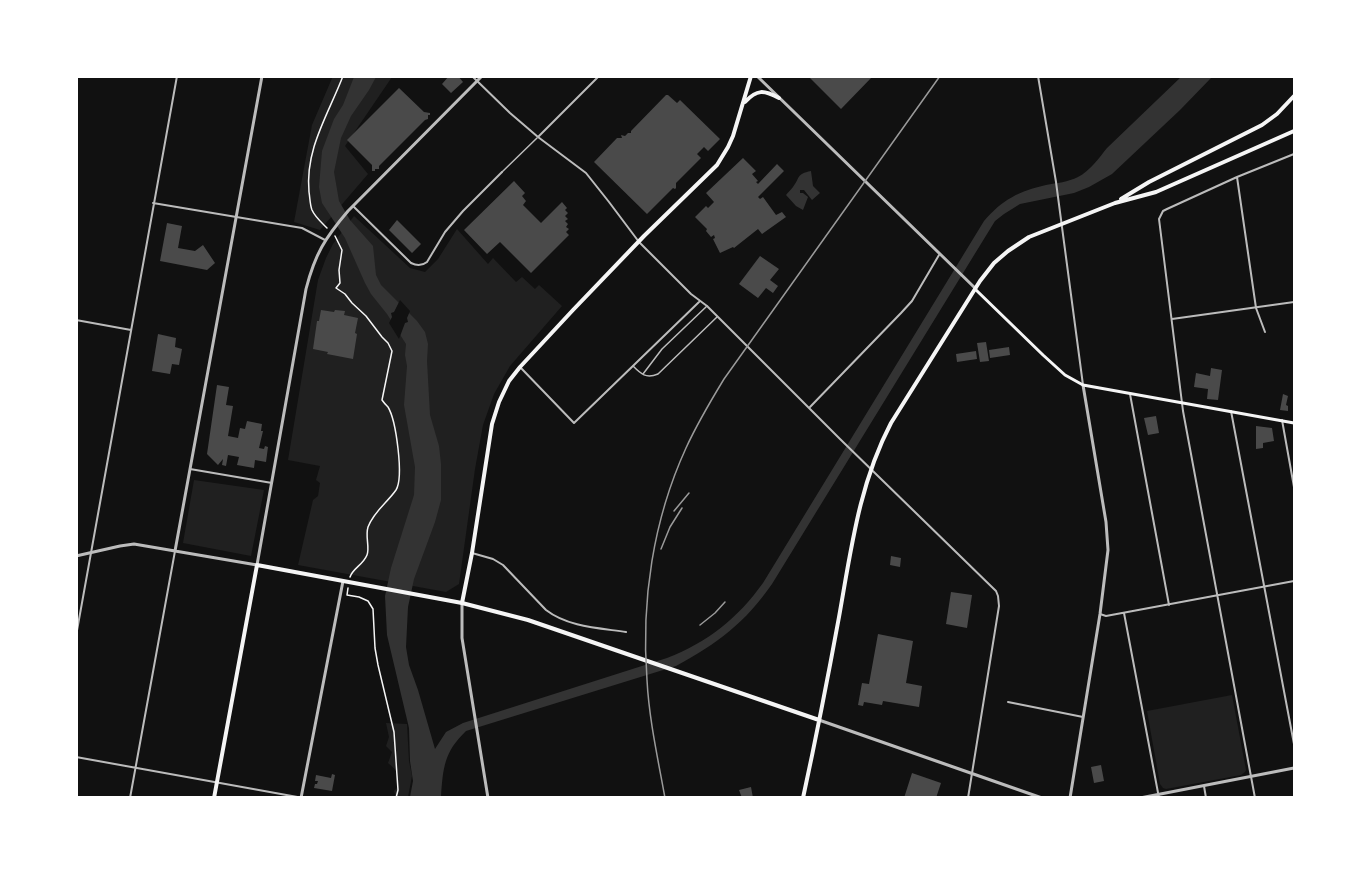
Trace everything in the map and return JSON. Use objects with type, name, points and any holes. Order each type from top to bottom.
[{"type":"main road","points":[[462,603],[492,424],[509,381],[639,242],[717,165],[728,147],[751,76]]},
{"type":"main road","points":[[742,105],[754,94],[760,92],[779,98]]},
{"type":"main road","points":[[1115,203],[1149,182],[1262,124],[1277,114],[1294,96]]},
{"type":"main road","points":[[803,798],[860,502],[879,447],[891,423],[975,289],[994,263],[1029,237],[1115,203],[1156,192],[1294,131]]},
{"type":"main road","points":[[975,289],[1065,375],[1083,385],[1294,423]]},
{"type":"main road","points":[[214,798],[257,565],[462,603],[528,620],[819,720]]},
{"type":"street","points":[[76,636],[177,76]]},
{"type":"street","points":[[130,798],[262,76]]},
{"type":"street","points":[[472,76],[538,137],[587,174],[639,242],[992,586],[998,596],[999,606],[968,798]]},
{"type":"street","points":[[76,556],[134,544],[257,565],[306,289],[313,264],[329,233],[348,211],[482,76]]},
{"type":"street","points":[[353,206],[411,263],[422,265],[427,262],[445,232],[456,219],[599,76]]},
{"type":"street","points":[[757,76],[975,289]]},
{"type":"street","points":[[1038,76],[1059,202],[1083,385],[1107,525],[1108,546],[1100,614],[1070,798]]},
{"type":"street","points":[[1255,798],[1182,403],[1160,222],[1161,214],[1167,208],[1294,154]]},
{"type":"street","points":[[1238,177],[1256,308],[1264,332]]},
{"type":"street","points":[[153,203],[302,228],[325,240]]},
{"type":"street","points":[[809,408],[912,301],[939,255]]},
{"type":"street","points":[[520,367],[574,423],[699,301]]},
{"type":"street","points":[[1172,319],[1294,303]]},
{"type":"street","points":[[643,375],[662,349],[707,306]]},
{"type":"street","points":[[632,366],[643,375],[652,376],[663,370],[717,317]]},
{"type":"street","points":[[76,320],[131,330]]},
{"type":"street","points":[[1130,394],[1169,604]]},
{"type":"street","points":[[1231,411],[1294,744]]},
{"type":"street","points":[[1282,420],[1294,487]]},
{"type":"street","points":[[190,470],[272,483]]},
{"type":"street","points":[[472,553],[493,559],[503,565],[552,615],[582,626],[626,632]]},
{"type":"street","points":[[1100,614],[1106,616],[1124,613],[1294,580]]},
{"type":"street","points":[[76,757],[302,797],[343,581]]},
{"type":"street","points":[[462,603],[462,638],[488,798]]},
{"type":"street","points":[[1124,613],[1158,796]]},
{"type":"street","points":[[1008,702],[1083,717]]},
{"type":"street","points":[[819,720],[1042,798]]},
{"type":"street","points":[[1140,798],[1294,768]]},
{"type":"street","points":[[1204,786],[1206,798]]},
{"type":"path","points":[[342,76],[320,128],[308,177],[312,209],[336,237],[342,250],[340,283],[336,288],[366,316],[392,351],[382,400],[389,408],[398,447],[399,482],[396,489],[372,518],[367,529],[367,556],[363,563],[351,573],[347,595],[368,601],[373,609],[375,648],[394,732],[398,790],[396,798]]},
{"type":"shaded area","points":[[333,76],[392,77],[345,146],[368,174],[320,230],[294,222],[312,125]]},
{"type":"shaded area","points":[[354,77],[376,77],[351,116],[341,138],[334,172],[339,201],[350,220],[373,246],[376,275],[381,285],[417,321],[425,332],[428,344],[430,415],[439,446],[441,500],[414,579],[408,607],[406,647],[409,665],[435,749],[446,732],[463,723],[667,658],[696,645],[721,628],[743,608],[763,583],[984,221],[997,207],[1019,193],[1078,177],[1094,164],[1107,148],[1181,77],[1212,77],[1112,174],[1074,193],[1020,204],[995,221],[772,584],[752,610],[730,631],[676,666],[466,731],[449,753],[441,797],[410,797],[413,781],[409,728],[387,635],[385,596],[391,568],[414,495],[415,467],[404,405],[406,344],[371,294],[345,238],[322,203],[319,187],[322,151]]},
{"type":"shaded area","points":[[811,171],[813,186],[820,193],[812,200],[804,190],[800,190],[800,193],[808,197],[803,210],[786,195],[801,175]]},
{"type":"shaded area","points":[[354,216],[410,268],[425,272],[438,259],[457,229],[488,264],[493,258],[516,282],[522,277],[535,289],[539,285],[562,306],[510,366],[494,394],[483,425],[459,584],[446,592],[298,565],[313,500],[318,496],[320,483],[316,480],[320,466],[288,460],[318,280],[333,244]]},
{"type":"shaded area","points":[[194,480],[264,490],[251,556],[183,543]]},
{"type":"shaded area","points":[[1232,695],[1245,772],[1241,775],[1163,788],[1160,784],[1147,711]]},
{"type":"shaded area","points":[[386,723],[407,724],[412,776],[408,797],[396,797],[394,791],[398,787],[398,772],[388,763],[392,752],[386,746],[389,737]]},
{"type":"pier","points":[[400,300],[410,311],[408,322],[405,323],[399,339],[389,323],[391,313],[394,312]]},
{"type":"building","points":[[449,76],[458,76],[463,82],[451,93],[442,84]]},
{"type":"building","points":[[808,76],[873,76],[841,109]]},
{"type":"building","points":[[399,88],[430,115],[379,166],[379,169],[372,171],[372,165],[347,140]]},
{"type":"building","points":[[666,95],[677,103],[680,100],[720,139],[708,151],[704,147],[697,154],[701,158],[676,183],[676,188],[673,188],[647,214],[594,162],[617,138],[631,133]]},
{"type":"building","points":[[743,158],[756,171],[752,174],[758,184],[777,164],[784,171],[758,197],[760,199],[763,197],[776,215],[782,212],[786,217],[762,234],[758,229],[734,248],[720,253],[713,239],[714,235],[711,237],[707,229],[695,217],[706,206],[708,208],[714,202],[706,193]]},
{"type":"building","points":[[514,181],[525,193],[522,196],[526,201],[523,205],[541,223],[562,202],[568,213],[565,216],[568,219],[565,221],[569,229],[566,232],[569,235],[531,273],[500,242],[487,254],[464,230]]},
{"type":"building","points":[[397,220],[421,244],[412,253],[389,230]]},
{"type":"building","points":[[167,223],[182,226],[178,248],[195,251],[203,245],[215,263],[207,270],[160,261]]},
{"type":"building","points":[[760,256],[779,269],[770,280],[778,286],[773,293],[766,288],[758,298],[739,284]]},
{"type":"building","points":[[321,310],[345,311],[344,315],[358,318],[353,359],[313,349]]},
{"type":"building","points":[[158,334],[176,338],[175,347],[182,349],[179,365],[172,364],[170,374],[152,371]]},
{"type":"building","points":[[986,342],[989,361],[980,362],[977,343]]},
{"type":"building","points":[[1009,347],[1010,355],[990,358],[989,350]]},
{"type":"building","points":[[976,351],[977,359],[957,362],[956,354]]},
{"type":"building","points":[[1211,368],[1222,370],[1218,400],[1207,399],[1208,389],[1194,387],[1196,373],[1210,376]]},
{"type":"building","points":[[217,385],[229,387],[226,405],[233,406],[228,436],[238,438],[240,428],[245,429],[247,421],[262,424],[261,431],[263,431],[259,448],[268,447],[266,462],[255,460],[254,468],[237,465],[239,457],[228,455],[226,466],[222,465],[223,459],[218,465],[207,454]]},
{"type":"building","points":[[1283,394],[1288,396],[1286,405],[1288,411],[1280,410]]},
{"type":"building","points":[[1156,416],[1159,433],[1148,435],[1144,418]]},
{"type":"building","points":[[1256,426],[1272,428],[1274,441],[1263,443],[1263,448],[1256,449]]},
{"type":"building","points":[[891,556],[901,558],[900,567],[890,565]]},
{"type":"building","points":[[951,592],[972,595],[967,628],[946,624]]},
{"type":"building","points":[[878,634],[913,641],[906,683],[922,686],[919,707],[883,701],[882,705],[864,702],[863,706],[858,705],[862,683],[869,684]]},
{"type":"building","points":[[1101,765],[1104,781],[1094,783],[1091,767]]},
{"type":"building","points":[[912,773],[941,783],[936,798],[904,798]]},
{"type":"building","points":[[332,774],[335,775],[332,791],[314,788],[318,781],[315,781],[316,775],[331,778]]},
{"type":"building","points":[[751,787],[753,798],[742,798],[739,790]]},
{"type":"railway","points":[[665,798],[648,695],[646,621],[652,561],[665,504],[675,475],[695,430],[724,379],[940,76]]},
{"type":"railway","points":[[674,511],[689,493]]},
{"type":"railway","points":[[661,549],[670,527],[682,508]]},
{"type":"railway","points":[[700,625],[725,602]]}]
